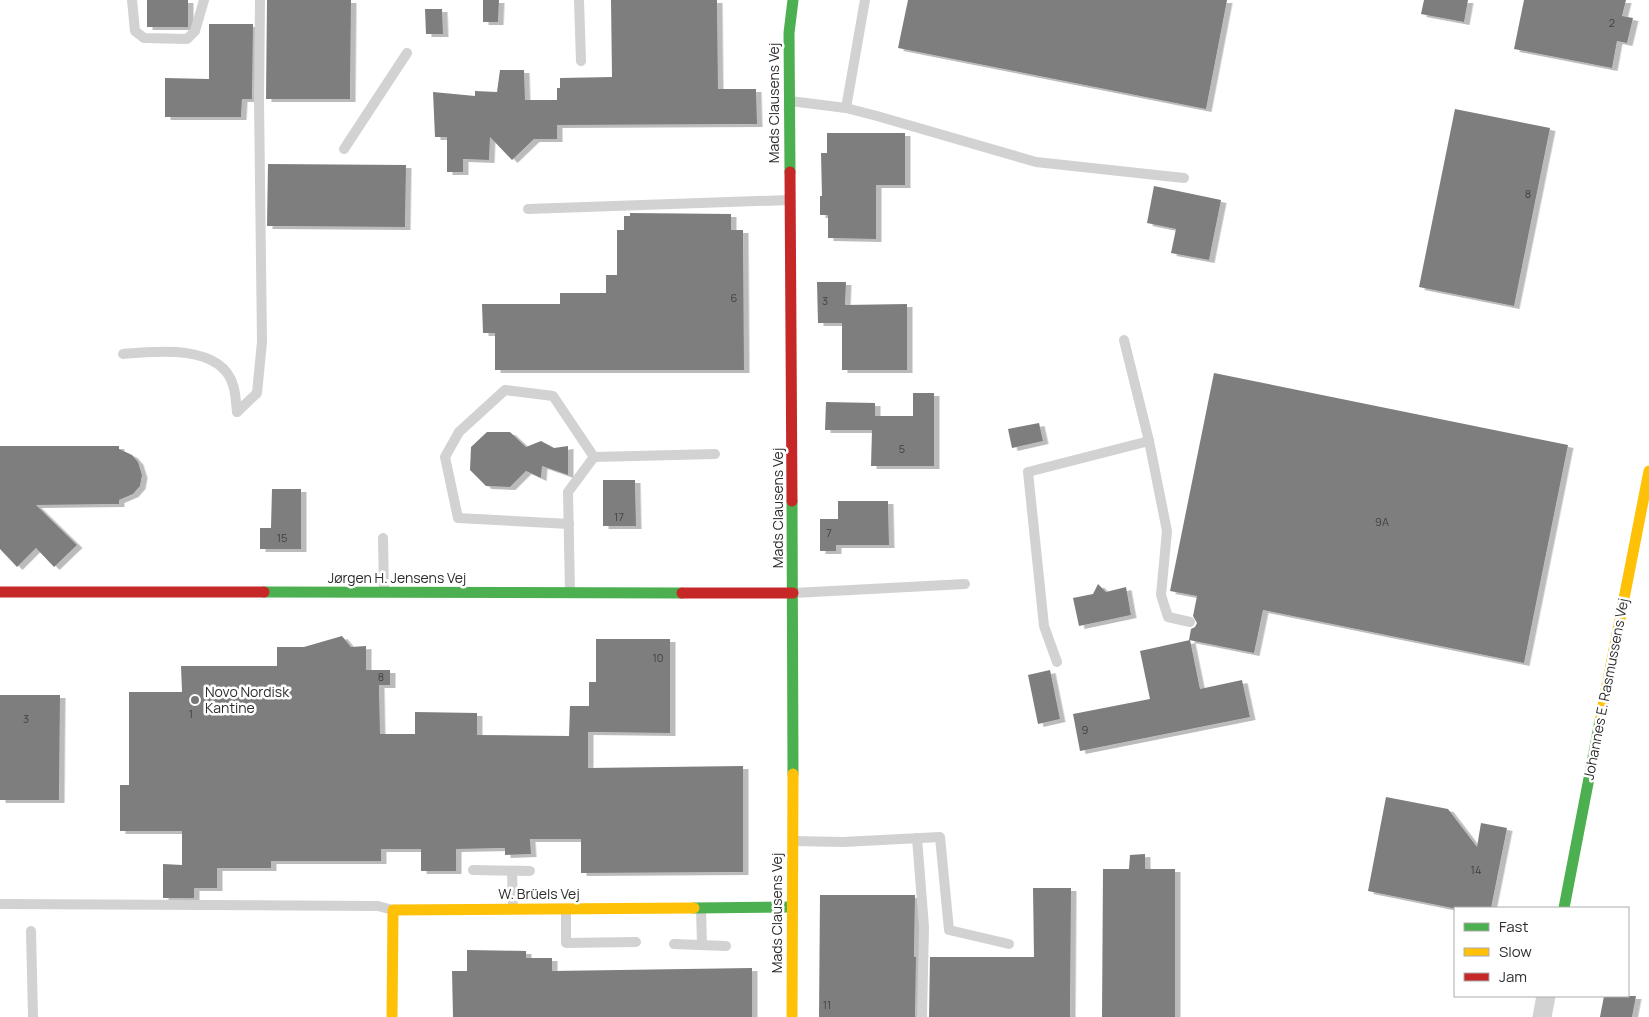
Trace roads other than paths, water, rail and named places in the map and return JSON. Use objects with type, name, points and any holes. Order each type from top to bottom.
[{"type":"street","name":"Mads Clausens Vej","points":[[792,1017],[793,593],[789,33],[793,0]]},
{"type":"street","name":"Johannes E. Rasmussens Vej","points":[[1564,907],[1649,471]]},
{"type":"street","name":"Jørgen H. Jensens Vej","points":[[0,592],[793,593]]},
{"type":"street","name":"W. Brüels Vej","points":[[394,910],[792,907]]},
{"type":"street","points":[[392,1017],[394,910]]},
{"type":"street","points":[[1542,1017],[1546,997]]},
{"type":"lane","points":[[132,0],[135,31],[144,38],[187,40],[195,32],[204,0]]},
{"type":"lane","points":[[123,354],[161,350],[204,356],[224,370],[233,384],[237,412],[257,393],[262,342],[259,100],[260,0]]},
{"type":"lane","points":[[579,0],[581,62]]},
{"type":"lane","points":[[846,108],[865,0]]},
{"type":"lane","points":[[344,149],[407,53]]},
{"type":"lane","points":[[789,101],[846,108],[1036,162],[1184,178]]},
{"type":"lane","points":[[528,209],[790,200]]},
{"type":"lane","points":[[1124,340],[1149,441],[1167,531],[1161,595],[1168,617],[1190,622]]},
{"type":"lane","points":[[569,524],[458,518],[445,457],[459,432],[505,390],[553,396],[594,457]]},
{"type":"lane","points":[[1057,662],[1044,626],[1028,472],[1149,441]]},
{"type":"lane","points":[[594,457],[715,454]]},
{"type":"lane","points":[[570,593],[568,492],[594,457]]},
{"type":"lane","points":[[383,538],[384,593]]},
{"type":"lane","points":[[793,593],[965,584]]},
{"type":"lane","points":[[792,841],[843,842],[940,837],[949,930],[1009,944]]},
{"type":"lane","points":[[917,838],[924,928],[922,1017]]},
{"type":"lane","points":[[472,870],[530,871]]},
{"type":"lane","points":[[512,871],[513,909]]},
{"type":"lane","points":[[0,904],[378,906],[394,910]]},
{"type":"lane","points":[[702,907],[702,945]]},
{"type":"lane","points":[[566,909],[566,943],[636,942]]},
{"type":"lane","points":[[31,931],[33,1017]]},
{"type":"lane","points":[[674,944],[726,946]]},
{"type":"place","name":"Novo Nordisk Kantine","points":[[195,700]]}]
